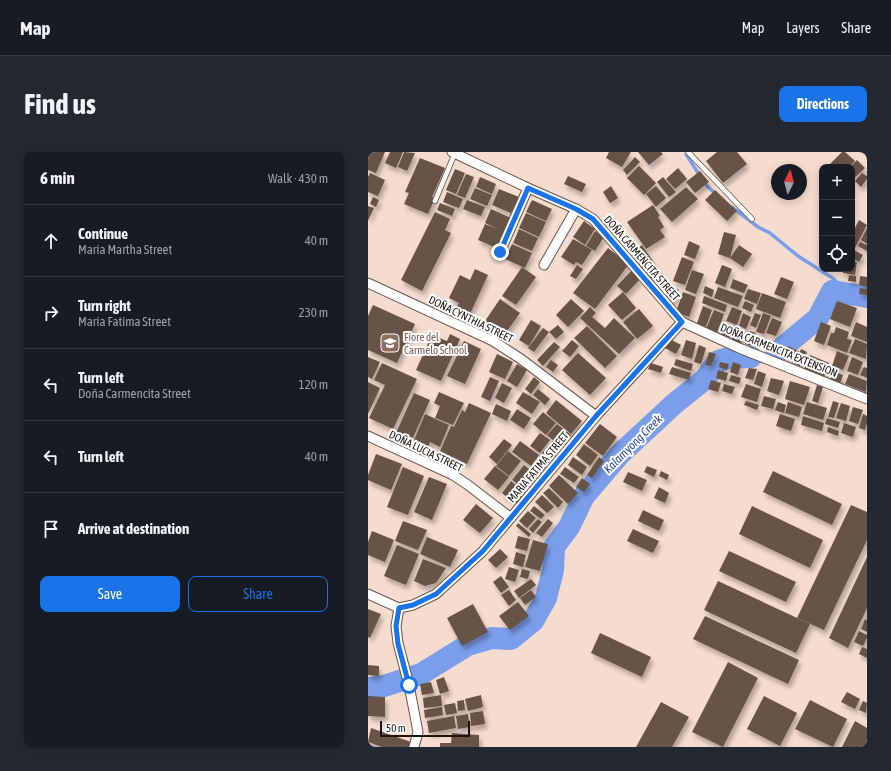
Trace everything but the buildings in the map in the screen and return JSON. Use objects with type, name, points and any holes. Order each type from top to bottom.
[{"type":"street","name":"DOÑA CARMENCITA STREET","points":[[453,153],[576,209],[593,219],[682,322]]},
{"type":"street","points":[[500,252],[528,188]]},
{"type":"street","points":[[544,264],[576,209]]},
{"type":"street","name":"DOÑA CYNTHIA STREET","points":[[368,283],[493,341],[521,359],[596,416]]},
{"type":"street","name":"DOÑA CARMENCITA EXTENSION","points":[[682,322],[739,348],[867,399]]},
{"type":"street","name":"MARIA FATIMA STREET","points":[[399,608],[413,605],[436,594],[483,551],[596,416],[682,322]]},
{"type":"street","name":"DOÑA LUCIA STREET","points":[[368,436],[453,475],[511,518]]},
{"type":"street","points":[[368,594],[399,608],[396,626],[398,644],[409,685],[418,732],[414,747]]},
{"type":"lane","points":[[688,152],[752,219]]},
{"type":"lane","points":[[435,201],[453,153]]},
{"type":"waterway","points":[[686,154],[700,176]]},
{"type":"waterway","points":[[704,182],[716,194]]},
{"type":"waterway","points":[[732,207],[758,227],[770,233],[798,256],[834,279],[845,293]]},
{"type":"waterway","name":"Kalamyong Creek","points":[[776,353],[818,318],[832,291],[867,297]]},
{"type":"waterway","name":"Kalamyong Creek","points":[[368,688],[384,686],[421,674],[468,645],[492,638],[511,639],[533,621],[546,598],[553,570],[554,547],[569,527],[584,496],[619,455],[674,404],[705,379],[718,361],[728,358],[751,357]]},
{"type":"place","name":"Fiore del Carmelo School","points":[[390,343]]},
{"type":"route","points":[[409,685],[398,644],[396,626],[399,608],[413,605],[436,594],[483,551],[596,416],[682,322],[593,219],[576,209],[528,188],[500,252]]}]
